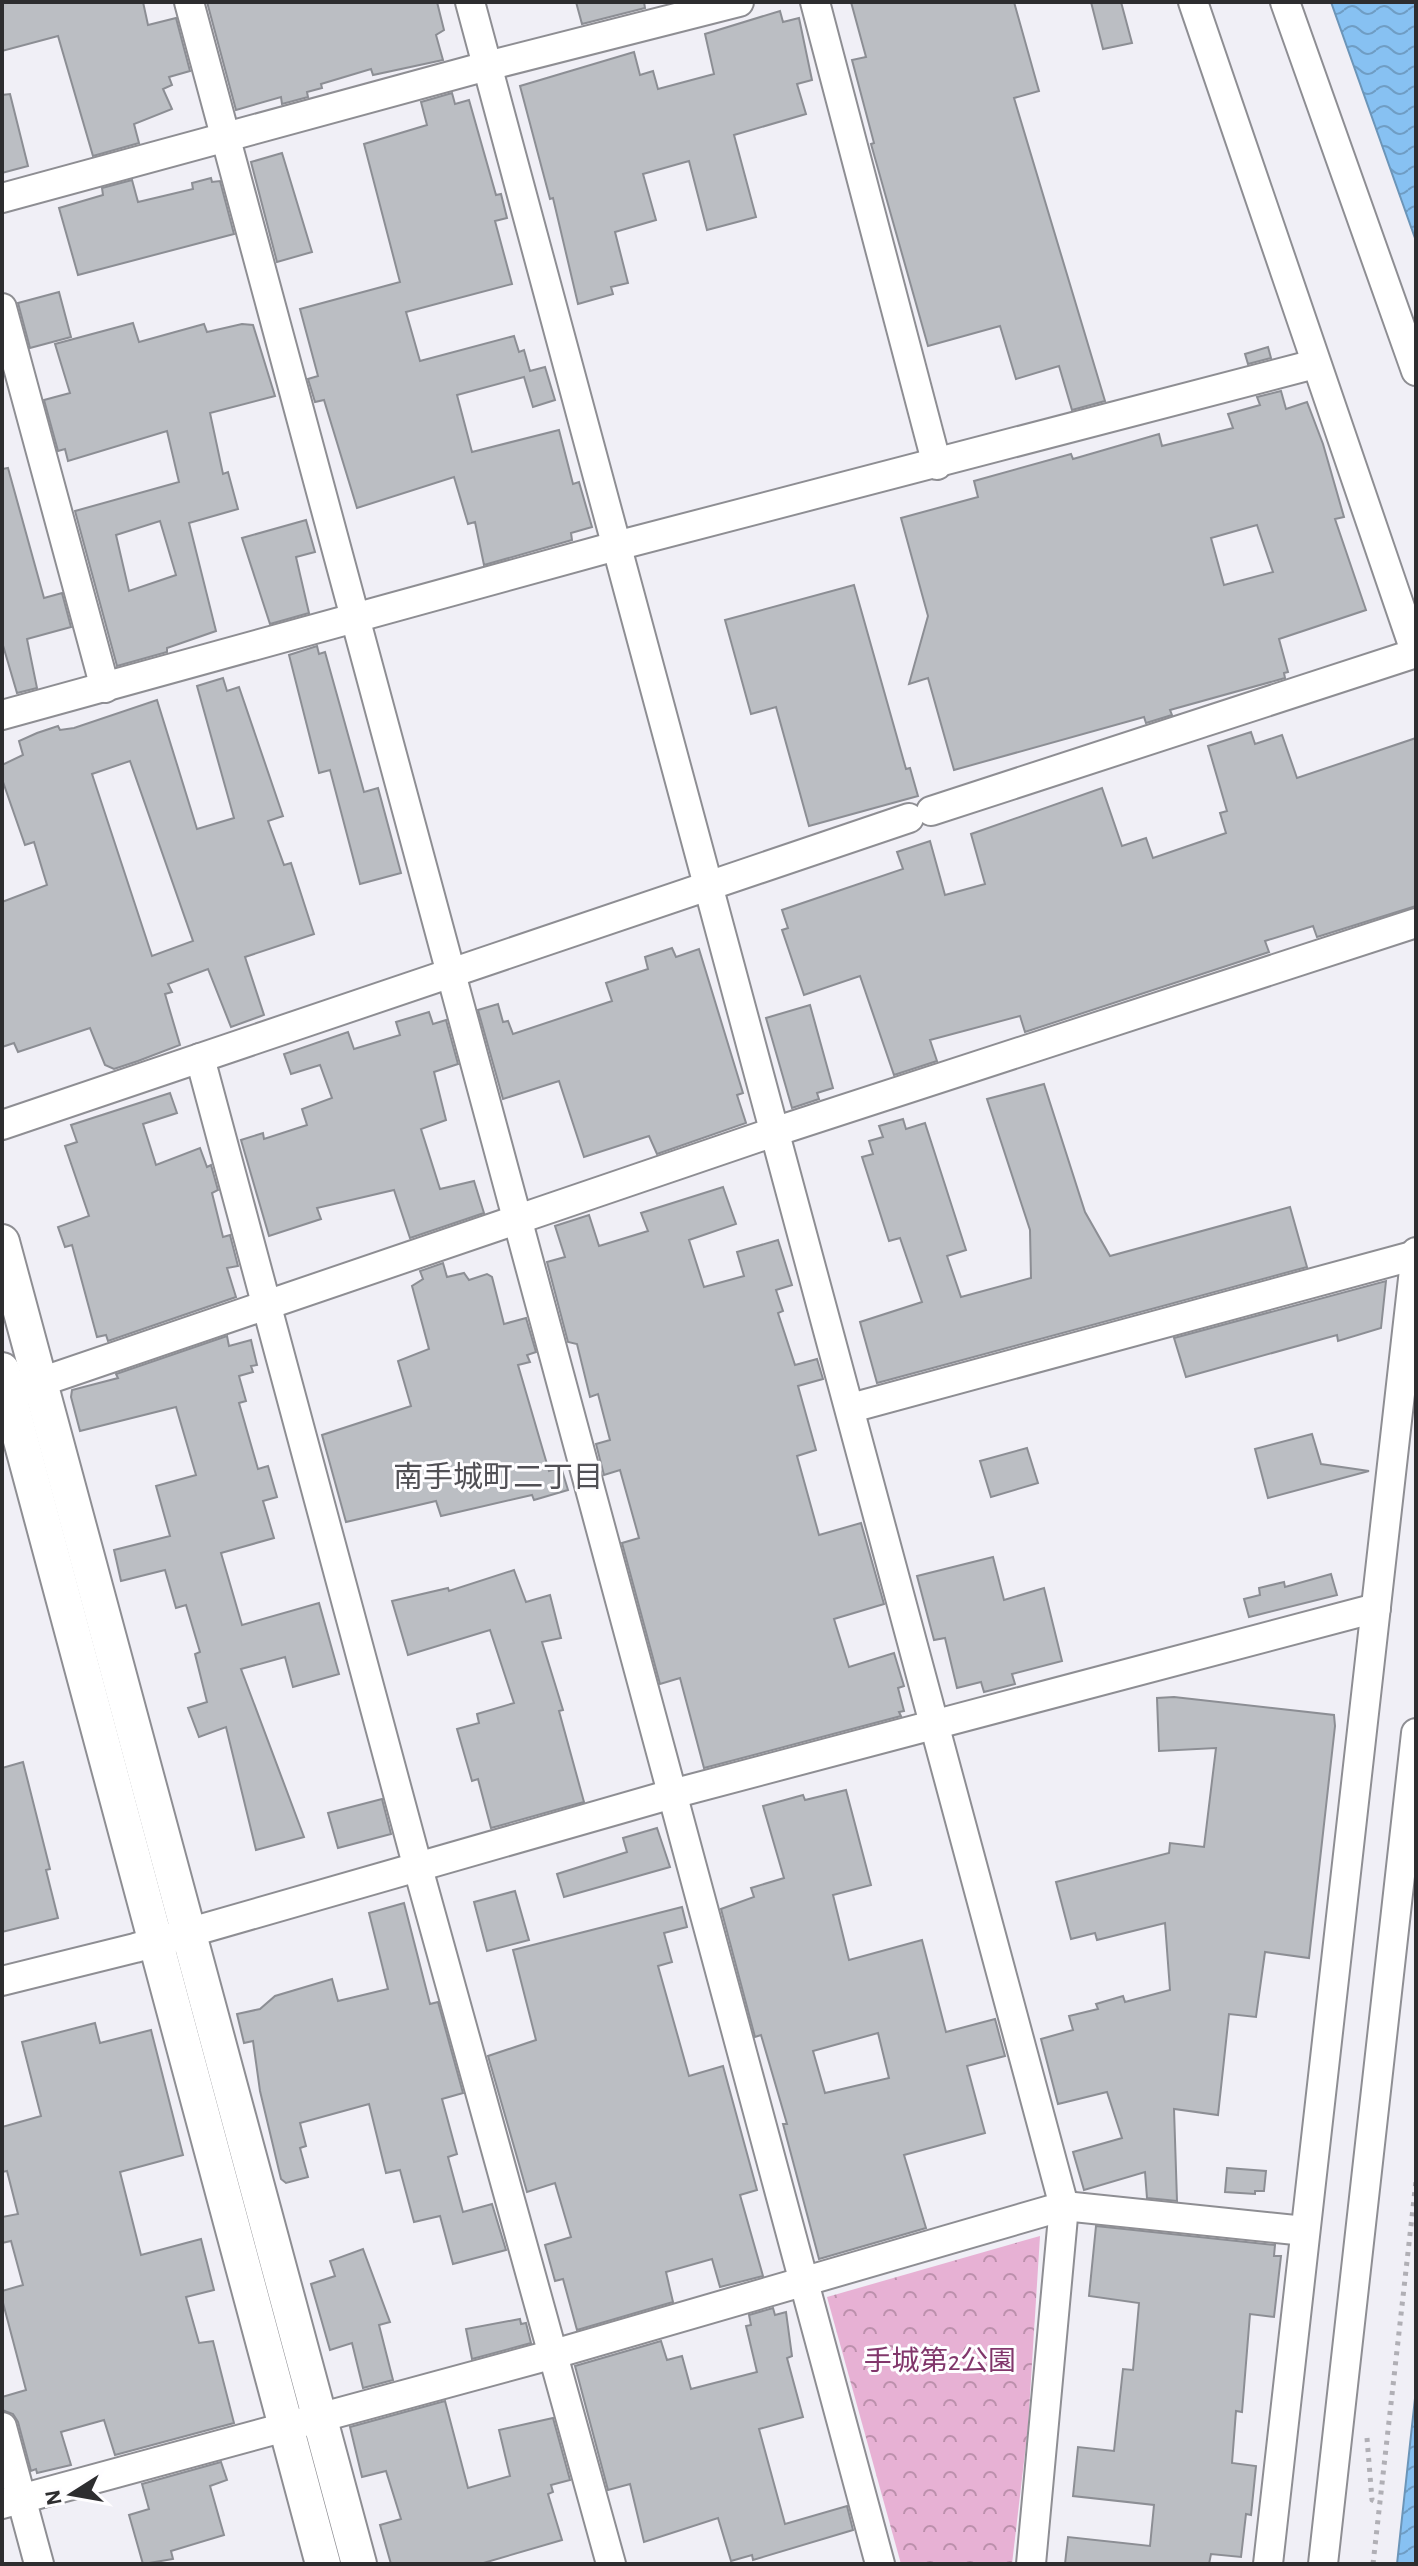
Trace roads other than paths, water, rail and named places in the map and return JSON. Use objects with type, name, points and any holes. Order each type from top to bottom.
[{"type":"street","points":[[189,2],[228,136],[880,2564]]},
{"type":"street","points":[[470,2],[706,886],[851,1408],[931,1725],[1064,2206],[1031,2564]]},
{"type":"street","points":[[2,198],[487,66],[739,2]]},
{"type":"street","points":[[815,2],[937,465]]},
{"type":"street","points":[[2,1125],[920,814],[1416,653],[1193,2]]},
{"type":"street","points":[[1285,2],[1416,371]]},
{"type":"street","points":[[2,308],[105,688]]},
{"type":"street","points":[[2,715],[616,546],[937,465],[1315,364]]},
{"type":"street","points":[[12,1385],[1416,923]]},
{"type":"street","points":[[200,1058],[418,1868],[611,2564]]},
{"type":"street","points":[[2,1242],[12,1385],[155,1942],[323,2564]]},
{"type":"street","points":[[851,1408],[1416,1254],[1268,2564]]},
{"type":"street","points":[[12,1385],[189,1932],[359,2564]]},
{"type":"street","points":[[2,1981],[155,1942],[672,1794],[1376,1608]]},
{"type":"street","points":[[1323,2564],[1416,1733]]},
{"type":"street","points":[[11,2501],[554,2354],[1064,2206],[1305,2231]]},
{"type":"street","points":[[2,2427],[11,2501],[39,2564]]},
{"type":"water","points":[[1331,2],[1416,2],[1416,241]]},
{"type":"water","points":[[1416,2389],[1416,2564],[1397,2564]]},
{"type":"district","name":"南手城町二丁目","points":[[498,1477]]},
{"type":"park label","name":"手城第2公園","points":[[940,2360]]}]
